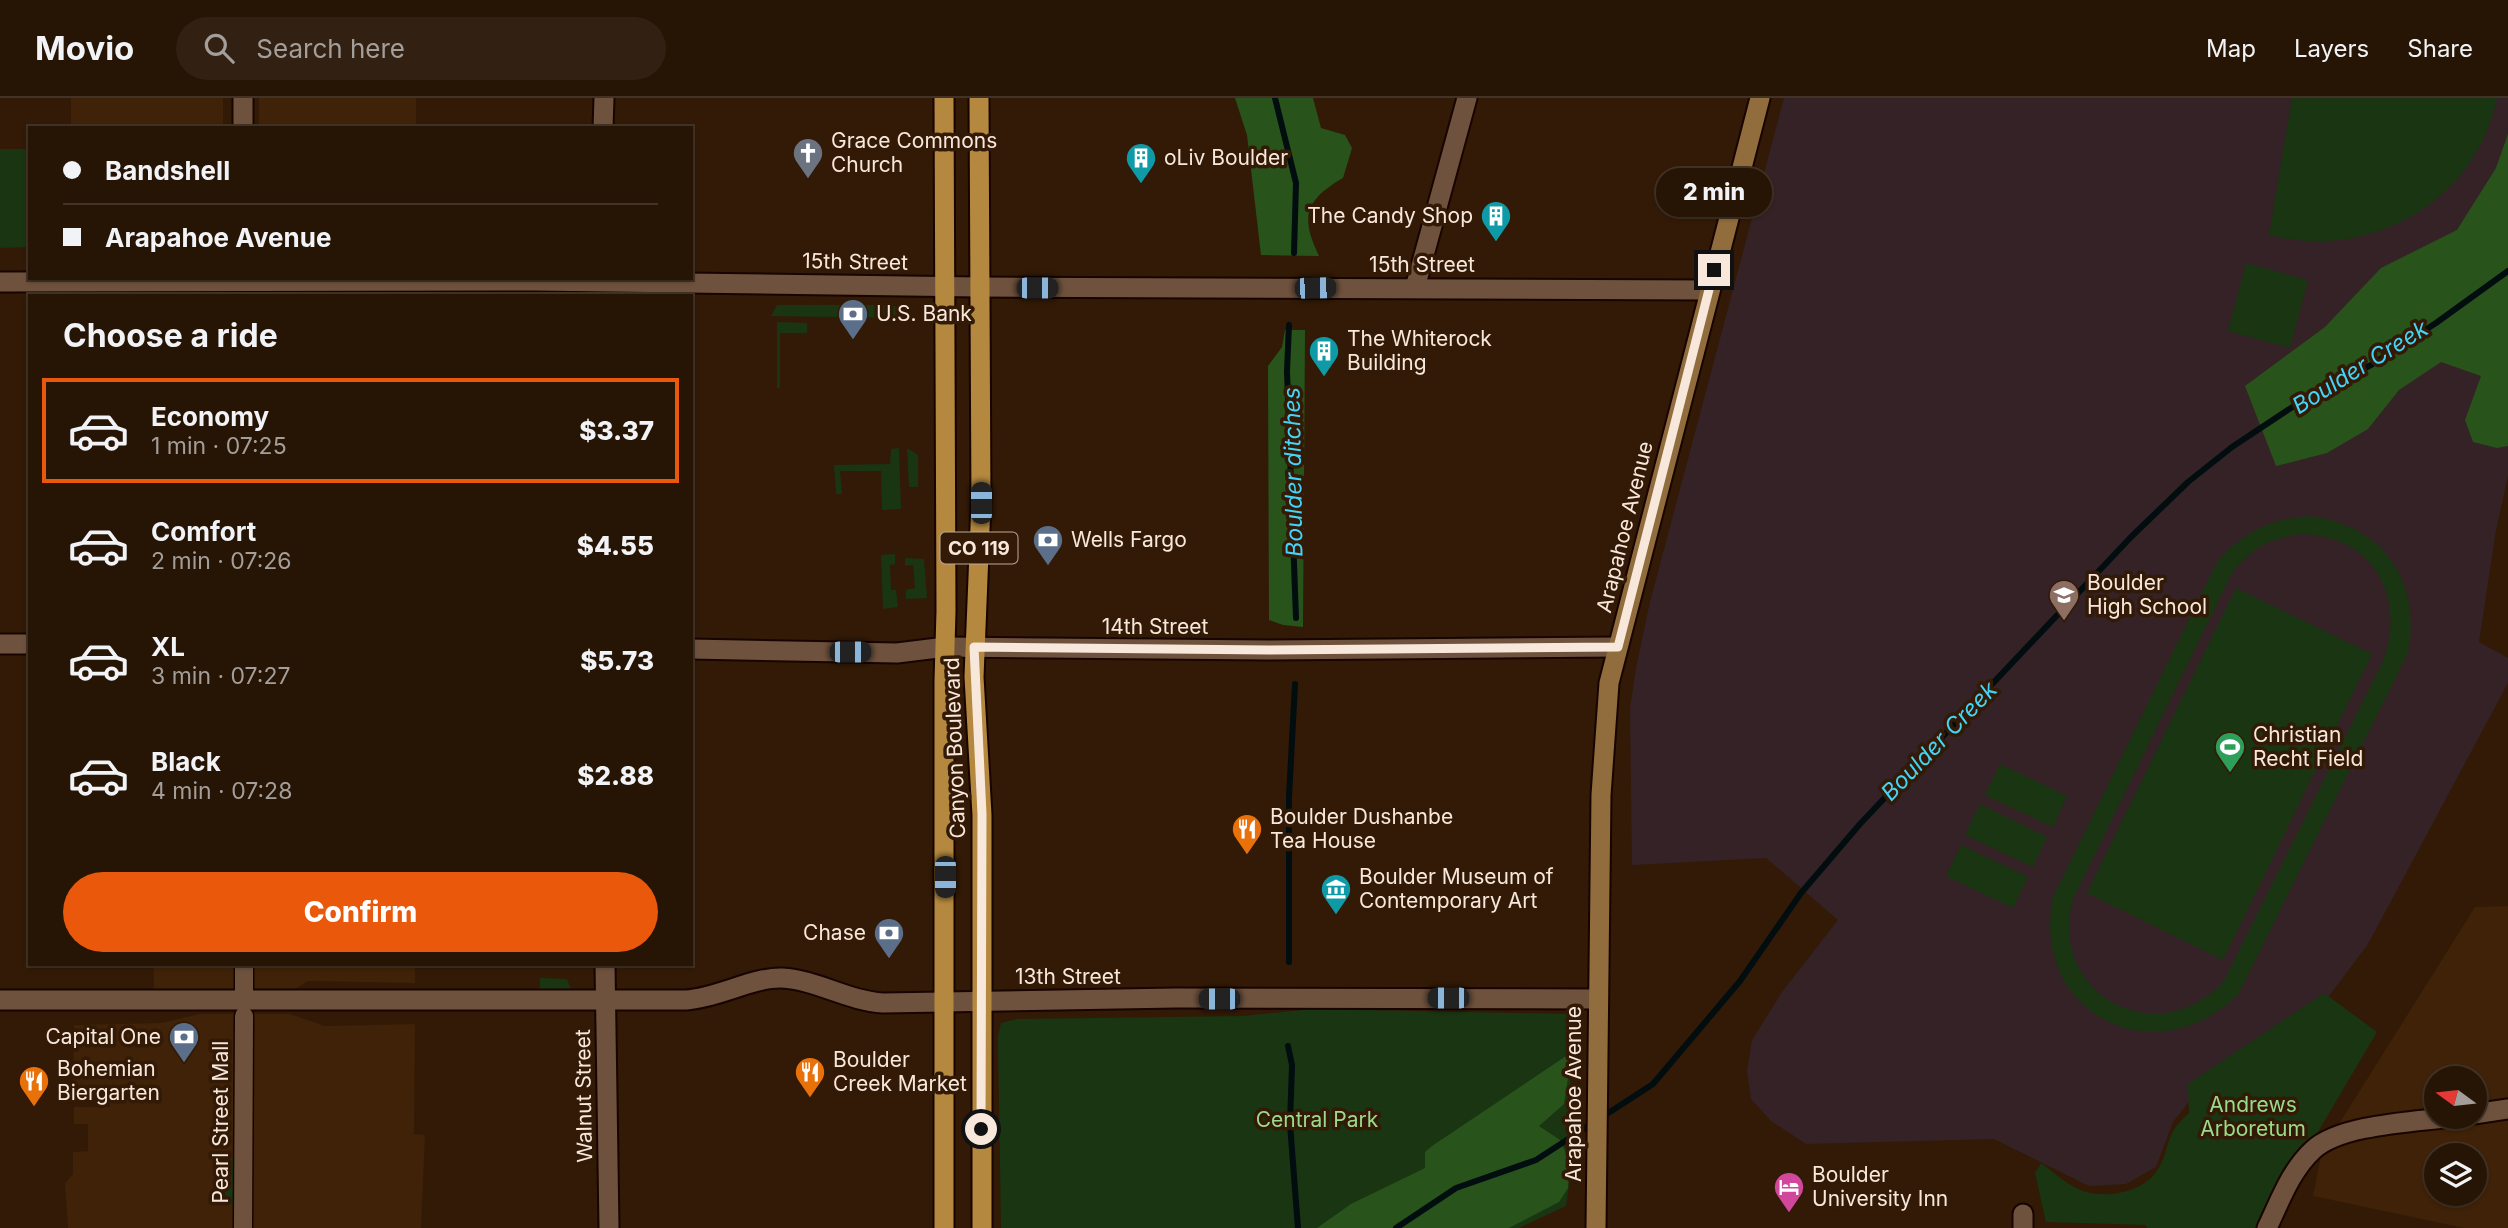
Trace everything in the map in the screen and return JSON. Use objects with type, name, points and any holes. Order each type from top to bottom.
[{"type":"main road","name":"Canyon Boulevard","points":[[944,98],[944,1228]]},
{"type":"main road","name":"Canyon Boulevard","points":[[979,98],[981,503],[974,647],[982,814],[982,1228]]},
{"type":"main road","name":"Arapahoe Avenue","points":[[1596,1228],[1597,999],[1603,749],[1609,683],[1760,98]]},
{"type":"street","points":[[243,98],[243,126]]},
{"type":"street","points":[[603,126],[604,98]]},
{"type":"street","points":[[1415,288],[1467,98]]},
{"type":"street","points":[[533,281],[564,294]]},
{"type":"street","name":"15th Street","points":[[0,282],[533,281],[606,286],[1709,290]]},
{"type":"street","points":[[0,643],[28,643]]},
{"type":"street","name":"14th Street","points":[[693,649],[897,653],[974,647],[1269,650],[1618,647]]},
{"type":"street","points":[[244,966],[244,995]]},
{"type":"street","name":"Walnut Street","points":[[605,966],[609,1228]]},
{"type":"street","name":"13th Street","points":[[0,1000],[606,1002],[706,998],[778,978],[806,983],[864,1002],[1597,999]]},
{"type":"street","name":"Pearl Street Mall","points":[[243,1228],[244,1016]]},
{"type":"street","points":[[2487,1112],[2508,1109]]},
{"type":"street","points":[[2267,1228],[2295,1171],[2316,1147],[2348,1133],[2424,1121]]},
{"type":"shaded area","points":[[71,98],[223,98],[223,126],[71,126]]},
{"type":"shaded area","points":[[259,98],[416,98],[416,126],[259,126]]},
{"type":"shaded area","name":"Boulder High School","points":[[1784,98],[2508,98],[2508,476],[2496,530],[2479,642],[2508,658],[2508,683],[2368,944],[2314,1016],[2200,1088],[2173,1122],[2156,1167],[2126,1184],[2089,1186],[1994,1139],[1806,1144],[1771,1121],[1751,1099],[1747,1071],[1752,1040],[1782,992],[1838,920],[1766,858],[1632,865],[1630,708],[1636,668],[1650,602]]},
{"type":"shaded area","points":[[2508,906],[2508,1228],[2464,1228],[2313,1196],[2322,1151],[2475,907]]},
{"type":"shaded area","points":[[154,966],[415,966],[415,983],[308,981],[289,993],[154,995]]},
{"type":"shaded area","points":[[199,1014],[290,1014],[325,1026],[415,1024],[414,1134],[425,1135],[421,1228],[68,1228],[65,1183],[73,1174],[73,1152],[88,1151],[88,1124],[74,1124],[74,1107],[110,1107],[110,1090],[73,1090],[74,1025],[161,1023]]},
{"type":"green space","points":[[1235,98],[1313,98],[1321,128],[1345,135],[1352,148],[1343,178],[1321,194],[1310,211],[1309,230],[1319,256],[1261,255],[1247,135]]},
{"type":"green space","points":[[2292,98],[2497,98],[2485,135],[2466,167],[2442,194],[2413,216],[2380,231],[2344,239],[2307,241],[2269,235]]},
{"type":"green space","points":[[2508,134],[2508,446],[2497,448],[2473,442],[2465,420],[2481,376],[2441,362],[2399,390],[2368,429],[2327,453],[2276,466],[2245,386],[2325,327],[2381,268],[2457,230],[2496,168]]},
{"type":"green space","points":[[0,149],[28,149],[28,247],[0,248]]},
{"type":"green space","points":[[2246,263],[2308,280],[2290,348],[2228,331]]},
{"type":"green space","points":[[777,305],[891,305],[906,310],[904,316],[896,318],[771,316]]},
{"type":"green space","points":[[777,322],[807,323],[807,333],[780,333],[780,388],[777,388]]},
{"type":"green space","points":[[1285,330],[1305,330],[1303,627],[1269,620],[1268,366],[1282,347]]},
{"type":"green space","points":[[899,448],[901,509],[882,510],[881,471],[840,471],[842,494],[836,494],[834,465],[890,464],[891,449]]},
{"type":"green space","points":[[907,448],[918,455],[918,487],[909,487]]},
{"type":"green space","points":[[2310,516],[2358,531],[2377,544],[2392,561],[2409,602],[2411,627],[2408,653],[2238,995],[2205,1019],[2170,1030],[2136,1030],[2105,1020],[2079,1001],[2060,973],[2051,938],[2053,897],[2216,564],[2246,536],[2270,524]],"holes":[[[2300,534],[2325,537],[2347,545],[2364,557],[2377,572],[2386,591],[2390,612],[2390,635],[2384,659],[2224,981],[2197,1002],[2168,1012],[2140,1012],[2114,1003],[2092,986],[2076,962],[2069,933],[2073,899],[2231,575],[2252,552],[2269,542]]]},
{"type":"green space","points":[[895,554],[895,564],[890,565],[891,590],[896,590],[898,607],[883,609],[881,555]]},
{"type":"green space","points":[[905,558],[924,559],[927,598],[906,599],[906,590],[915,588],[913,565],[905,566]]},
{"type":"green space","name":"Christian Recht Field","points":[[2236,588],[2372,654],[2223,960],[2087,893]]},
{"type":"green space","points":[[2000,764],[2067,796],[2053,827],[1985,795]]},
{"type":"green space","points":[[1980,804],[2047,837],[2033,867],[1965,835]]},
{"type":"green space","points":[[1961,845],[2028,877],[2013,908],[1946,876]]},
{"type":"green space","points":[[540,978],[567,979],[572,992],[540,993]]},
{"type":"green space","name":"Andrews Arboretum","points":[[2324,993],[2377,1032],[2261,1228],[2147,1228],[2146,1225],[2046,1222],[2035,1173],[2041,1163],[2068,1183],[2086,1192],[2115,1194],[2134,1189],[2156,1172],[2171,1136],[2180,1121],[2189,1113],[2188,1084]]},
{"type":"green space","name":"Central Park","points":[[1312,1009],[1570,1014],[1571,1172],[1566,1206],[1519,1228],[1001,1228],[998,1036],[1001,1023],[1017,1019],[1242,1016]]},
{"type":"green space","points":[[1572,1052],[1564,1104],[1539,1126],[1560,1140],[1569,1160],[1568,1188],[1559,1202],[1509,1228],[1317,1228],[1351,1204],[1425,1168],[1425,1152],[1432,1146]]},
{"type":"green space","points":[[222,1157],[238,1157],[238,1206],[221,1206]]},
{"type":"waterway","name":"Boulder ditches","points":[[1275,98],[1296,183],[1294,253]]},
{"type":"waterway","name":"Boulder Creek","points":[[1396,1228],[1456,1188],[1536,1160],[1653,1084],[1740,981],[1801,893],[1860,824],[2131,537],[2188,482],[2232,447],[2303,400],[2371,365],[2436,323],[2508,271]]},
{"type":"waterway","name":"Boulder ditches","points":[[1289,325],[1287,371],[1296,618]]},
{"type":"waterway","name":"Boulder ditches","points":[[1289,962],[1289,797],[1295,684]]},
{"type":"waterway","name":"Boulder ditches","points":[[1288,1046],[1292,1065],[1290,1124],[1298,1228]]},
{"type":"place","name":"Grace Commons Church","points":[[808,180]]},
{"type":"place","name":"oLiv Boulder","points":[[1141,185]]},
{"type":"place","name":"The Candy Shop","points":[[1496,243]]},
{"type":"place","name":"U.S. Bank","points":[[853,341]]},
{"type":"place","name":"The Whiterock Building","points":[[1324,378]]},
{"type":"place","name":"Wells Fargo","points":[[1048,567]]},
{"type":"place","name":"Boulder High School","points":[[2064,622]]},
{"type":"place","name":"Christian Recht Field","points":[[2230,774]]},
{"type":"place","name":"Boulder Dushanbe Tea House","points":[[1247,856]]},
{"type":"place","name":"Boulder Museum of Contemporary Art","points":[[1336,916]]},
{"type":"place","name":"Chase","points":[[889,960]]},
{"type":"place","name":"Capital One","points":[[184,1064]]},
{"type":"place","name":"Boulder Creek Market","points":[[810,1099]]},
{"type":"place","name":"Bohemian Biergarten","points":[[34,1108]]},
{"type":"place","name":"Boulder University Inn","points":[[1789,1214]]},
{"type":"route","points":[[981,1129],[982,814],[974,647],[1269,650],[1618,647],[1714,270]]}]
